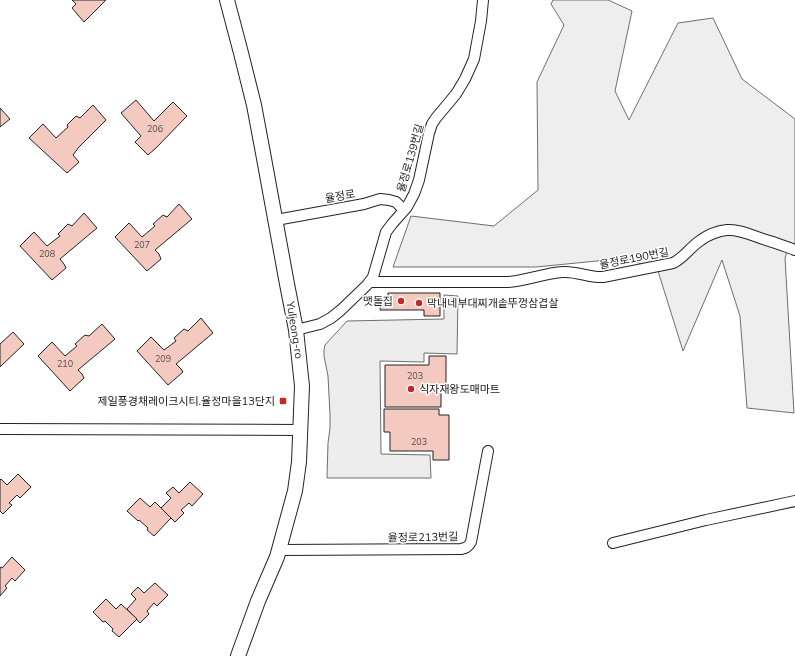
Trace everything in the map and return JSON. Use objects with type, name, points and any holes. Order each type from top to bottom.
[{"type":"main road","name":"Yuljeong-ro","points":[[227,0],[242,53],[254,105],[296,330],[302,386],[299,465],[295,491],[279,550],[238,656]]},
{"type":"street","name":"율정로139번길","points":[[296,330],[320,324],[331,318],[370,282],[373,277],[386,232],[404,210],[414,194],[419,180],[432,124],[456,94],[474,59],[483,0]]},
{"type":"street","name":"율정로","points":[[276,220],[364,204],[380,199],[396,202],[404,210]]},
{"type":"street","name":"율정로190번길","points":[[370,282],[518,282],[562,272],[603,277],[673,263],[679,260],[696,243],[705,237],[716,232],[727,230],[737,230],[795,250]]},
{"type":"street","points":[[0,429],[301,430]]},
{"type":"street","name":"율정로213번길","points":[[279,550],[465,548],[469,546],[471,542],[488,451]]},
{"type":"street","points":[[613,543],[795,500]]},
{"type":"shaded area","points":[[553,0],[608,0],[632,11],[615,91],[629,120],[678,23],[713,18],[742,79],[795,119],[795,253],[788,249],[785,258],[794,413],[747,408],[740,316],[722,260],[683,351],[658,271],[627,258],[536,267],[393,267],[411,216],[494,226],[538,190],[537,82],[564,25],[551,4]]},
{"type":"shaded area","points":[[444,295],[458,296],[457,354],[424,353],[424,362],[380,361],[381,454],[430,455],[431,478],[327,478],[330,415],[328,376],[324,356],[325,345],[347,321],[444,319]]},
{"type":"building","points":[[72,0],[106,0],[84,22],[72,8],[76,4]]},
{"type":"building","points":[[136,100],[154,121],[173,102],[187,116],[148,155],[135,142],[141,136],[121,113]]},
{"type":"building","points":[[93,105],[106,120],[73,155],[79,162],[67,173],[29,138],[43,124],[56,138],[68,127],[67,125],[76,116],[80,118]]},
{"type":"building","points":[[0,108],[10,119],[0,127]]},
{"type":"building","points":[[179,204],[192,219],[155,250],[161,259],[147,271],[115,237],[129,223],[142,237],[155,226],[153,224],[163,215],[167,217]]},
{"type":"building","points":[[84,213],[97,228],[60,259],[66,268],[52,280],[20,246],[34,232],[47,246],[60,236],[58,234],[68,224],[72,226]]},
{"type":"building","points":[[388,293],[440,293],[440,316],[424,316],[424,310],[380,310],[381,301],[388,301]]},
{"type":"building","points":[[201,318],[213,333],[176,364],[183,372],[168,385],[137,351],[151,337],[164,350],[176,341],[174,338],[184,329],[188,331]]},
{"type":"building","points":[[102,324],[115,339],[78,370],[84,378],[70,391],[38,356],[52,342],[65,356],[77,346],[75,344],[85,335],[89,336]]},
{"type":"building","points":[[13,332],[24,344],[0,367],[0,344]]},
{"type":"building","points":[[429,356],[446,356],[446,386],[441,386],[441,407],[385,407],[385,365],[429,365]]},
{"type":"building","points":[[384,409],[439,409],[439,415],[449,415],[449,460],[433,460],[433,451],[390,451],[390,432],[384,432]]},
{"type":"building","points":[[18,474],[31,487],[20,498],[17,495],[9,503],[12,505],[3,514],[0,511],[0,480],[1,479],[7,485]]},
{"type":"building","points":[[190,482],[203,494],[192,506],[189,503],[181,510],[184,513],[175,522],[161,508],[171,498],[166,493],[173,487],[179,493]]},
{"type":"building","points":[[140,498],[150,507],[155,502],[171,518],[154,536],[147,530],[148,528],[127,511]]},
{"type":"building","points":[[12,557],[25,570],[15,581],[12,578],[5,586],[7,588],[0,596],[0,567],[2,568]]},
{"type":"building","points":[[155,583],[168,595],[157,606],[154,603],[147,611],[149,614],[140,623],[127,609],[136,599],[131,594],[138,587],[144,593]]},
{"type":"building","points":[[106,599],[116,609],[121,604],[137,619],[119,637],[112,631],[113,629],[105,621],[103,622],[93,612]]},
{"type":"place","name":"맷돌집","points":[[401,301]]},
{"type":"place","name":"막내네부대찌개솥뚜껑삼겹살","points":[[419,303]]},
{"type":"place","name":"식자재왕도매마트","points":[[411,389]]},
{"type":"place","name":"제일풍경채레이크시티.율정마을13단지","points":[[283,401]]}]
